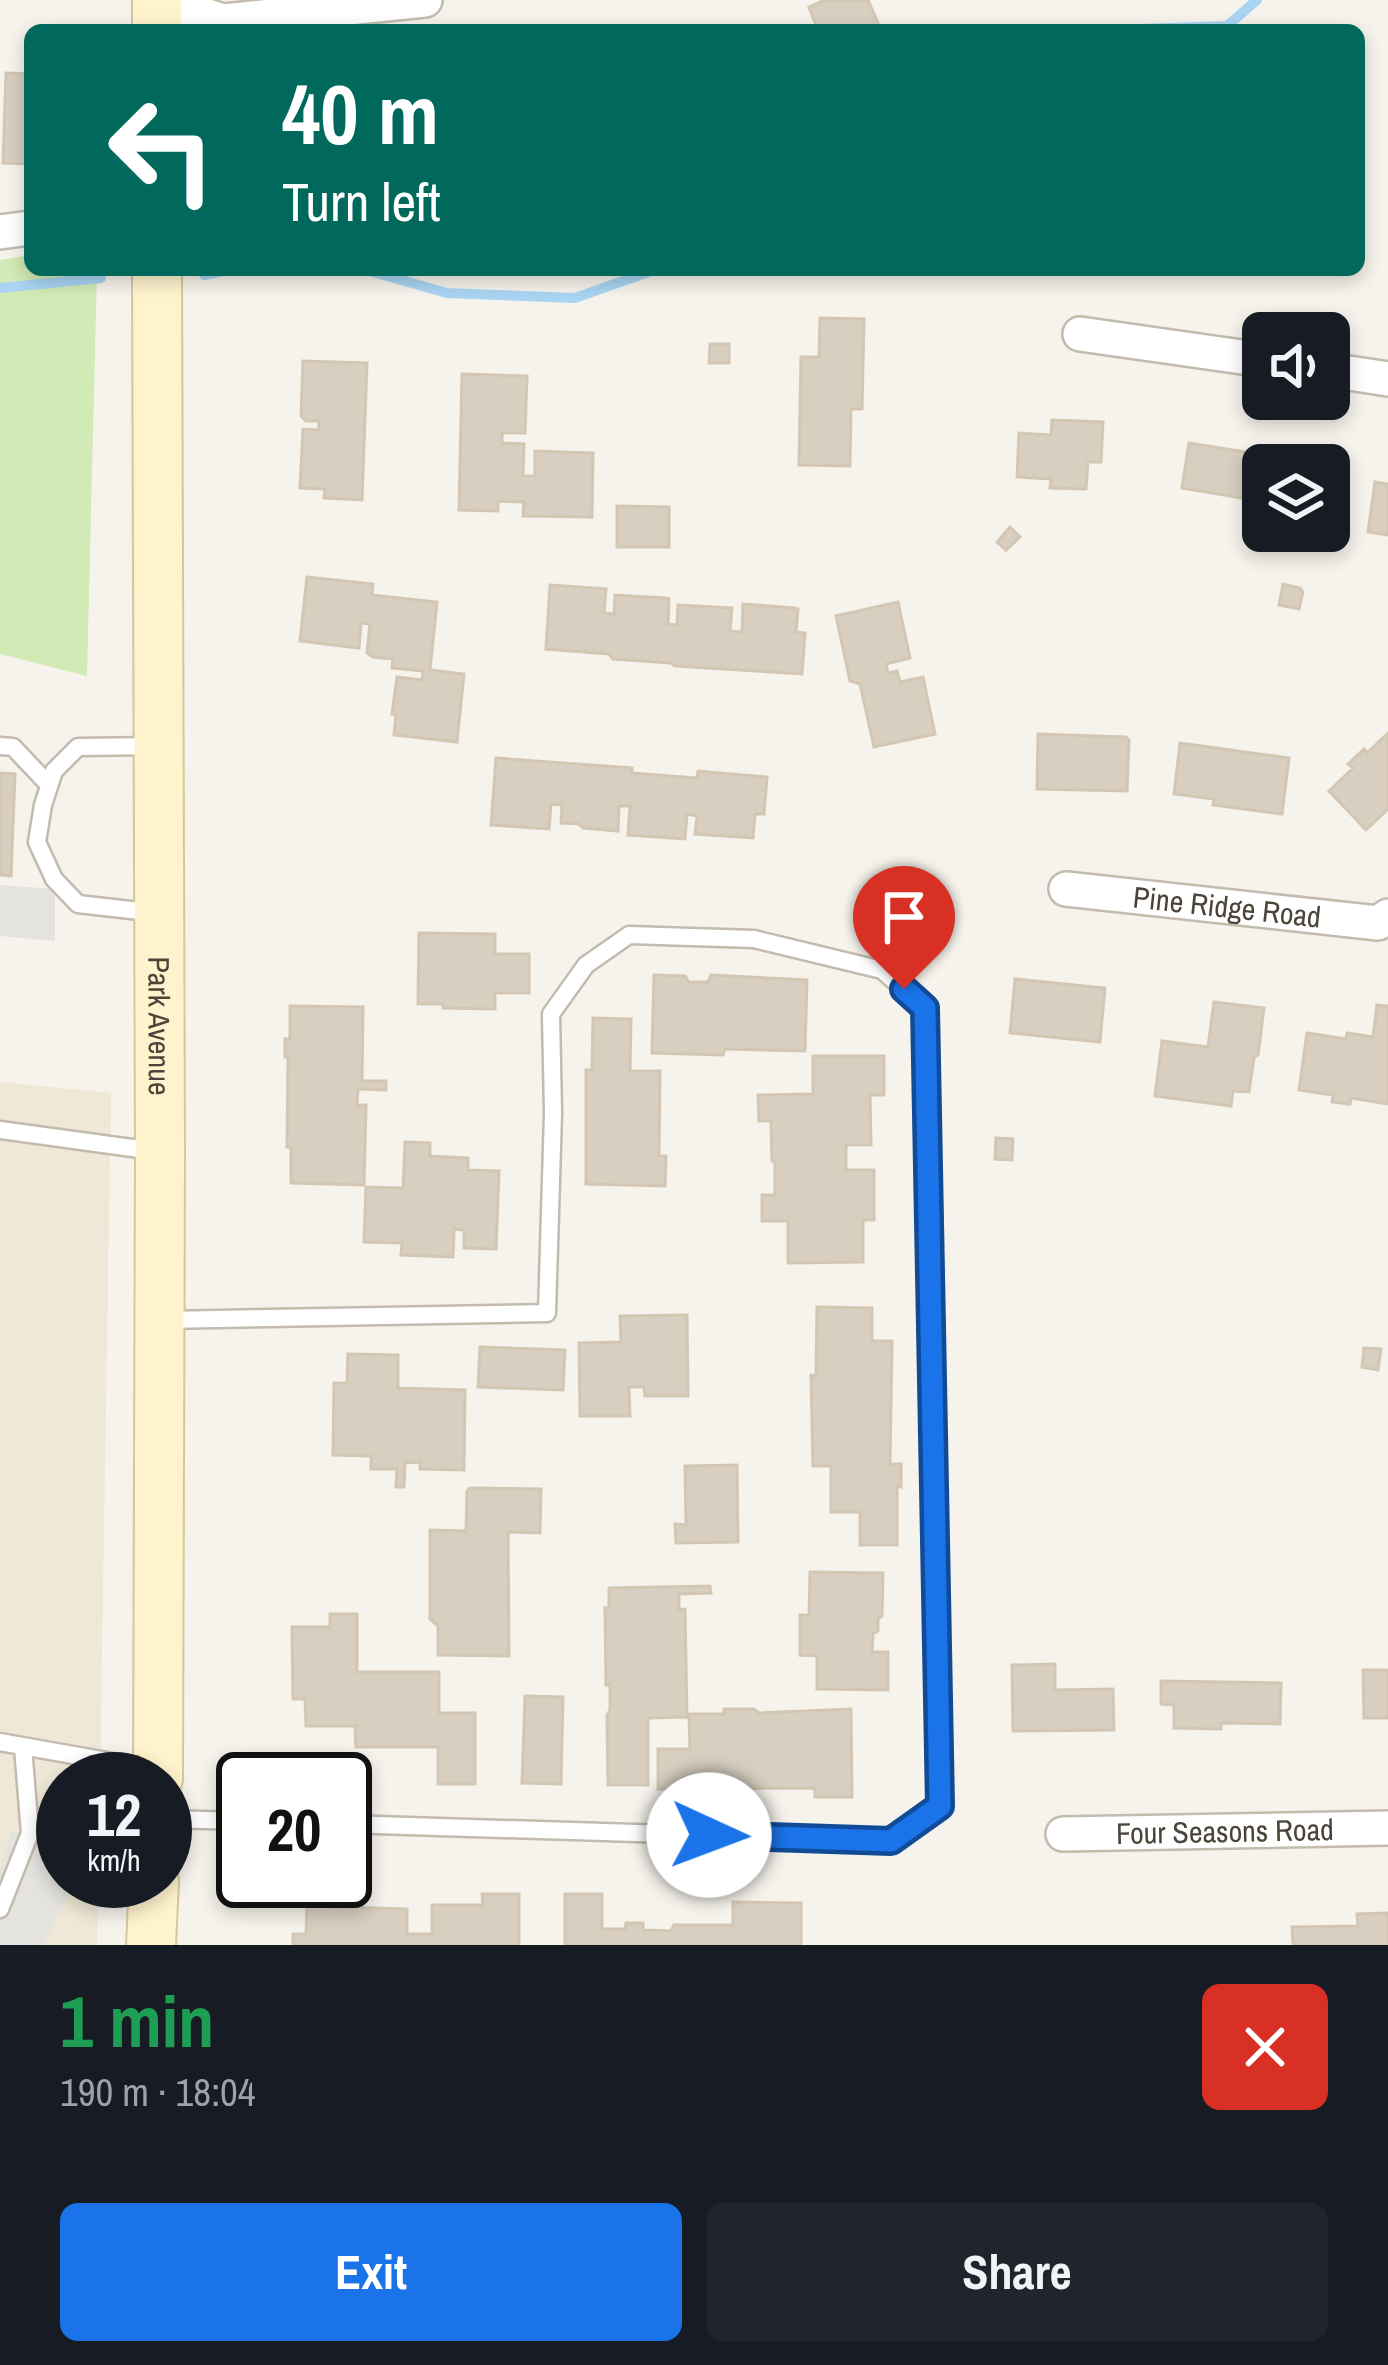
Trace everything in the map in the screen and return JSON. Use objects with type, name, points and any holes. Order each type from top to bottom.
[{"type":"main road","name":"Park Avenue","points":[[157,276],[159,1752]]},
{"type":"main road","points":[[151,1945],[153,1908]]},
{"type":"street","points":[[158,0],[224,21],[425,0]]},
{"type":"street","points":[[1080,334],[1242,357]]},
{"type":"street","points":[[1350,373],[1388,379]]},
{"type":"street","name":"Pine Ridge Road","points":[[1066,890],[1378,922],[1388,916]]},
{"type":"street","name":"Four Seasons Road","points":[[1063,1834],[1388,1828]]},
{"type":"lane","points":[[0,746],[14,747],[49,785]]},
{"type":"lane","points":[[157,746],[78,747],[54,771],[37,842],[54,879],[78,904],[157,913]]},
{"type":"lane","points":[[160,1320],[547,1313],[551,1014],[586,965],[628,935],[754,939],[882,970],[925,1008],[940,1806],[891,1841],[372,1825]]},
{"type":"lane","points":[[0,1130],[160,1152]]},
{"type":"lane","points":[[0,1742],[43,1752]]},
{"type":"lane","points":[[0,1909],[30,1833],[23,1748]]},
{"type":"shaded area","points":[[0,885],[55,889],[55,941],[0,936]]},
{"type":"shaded area","points":[[0,1082],[111,1093],[100,1752],[36,1752],[36,1908],[98,1908],[97,1945],[0,1945]]},
{"type":"shaded area","points":[[11,1832],[36,1833],[36,1908],[62,1908],[43,1945],[0,1945],[0,1870]]},
{"type":"green space","points":[[24,256],[24,276],[97,276],[87,676],[0,654],[0,260]]},
{"type":"building","points":[[825,0],[868,0],[878,24],[816,24],[809,7]]},
{"type":"building","points":[[6,73],[24,74],[24,164],[3,163]]},
{"type":"building","points":[[820,318],[864,319],[862,409],[851,409],[850,466],[799,465],[801,357],[819,357]]},
{"type":"building","points":[[710,344],[729,344],[729,363],[709,363]]},
{"type":"building","points":[[303,361],[367,363],[362,500],[324,498],[325,489],[300,488],[303,429],[319,430],[319,421],[301,416]]},
{"type":"building","points":[[462,374],[527,376],[525,433],[502,433],[502,443],[524,444],[523,476],[535,476],[535,451],[593,453],[592,517],[523,516],[524,502],[498,501],[498,511],[459,510]]},
{"type":"building","points":[[1052,420],[1103,422],[1101,462],[1088,462],[1086,489],[1050,488],[1051,479],[1017,477],[1019,433],[1051,435]]},
{"type":"building","points":[[1189,443],[1242,452],[1242,498],[1182,488]]},
{"type":"building","points":[[1375,482],[1388,484],[1388,535],[1368,532]]},
{"type":"building","points":[[617,506],[669,507],[669,547],[617,547]]},
{"type":"building","points":[[1010,527],[1020,537],[1006,550],[997,542]]},
{"type":"building","points":[[307,577],[373,584],[372,595],[437,602],[430,670],[464,674],[457,742],[394,735],[397,677],[422,680],[423,671],[392,668],[393,659],[367,653],[370,624],[361,623],[359,648],[300,641]]},
{"type":"building","points":[[1283,584],[1303,592],[1299,609],[1279,605]]},
{"type":"building","points":[[550,585],[606,589],[604,613],[614,614],[615,595],[667,598],[668,624],[677,625],[678,605],[732,608],[730,631],[742,632],[743,604],[798,609],[796,632],[805,633],[802,674],[675,666],[546,649]]},
{"type":"building","points":[[898,602],[910,658],[886,664],[888,673],[897,671],[900,682],[923,677],[935,734],[874,747],[860,684],[850,681],[836,616]]},
{"type":"building","points":[[1388,733],[1388,809],[1366,830],[1329,791],[1353,768],[1348,764]]},
{"type":"building","points":[[1038,734],[1126,737],[1127,791],[1037,789]]},
{"type":"building","points":[[1180,743],[1289,758],[1282,814],[1213,805],[1214,799],[1174,794]]},
{"type":"building","points":[[496,758],[697,778],[698,771],[767,777],[764,814],[755,814],[753,838],[695,834],[697,816],[687,814],[685,839],[628,835],[630,806],[619,806],[618,831],[561,823],[562,805],[551,804],[549,829],[491,825]]},
{"type":"building","points":[[0,773],[15,774],[11,876],[0,875]]},
{"type":"building","points":[[419,933],[495,934],[495,954],[529,954],[529,993],[495,993],[495,1009],[418,1004]]},
{"type":"building","points":[[654,975],[685,976],[689,982],[708,982],[711,975],[807,980],[805,1051],[652,1053]]},
{"type":"building","points":[[1015,979],[1105,988],[1100,1042],[1010,1033]]},
{"type":"building","points":[[1214,1002],[1264,1008],[1249,1092],[1233,1091],[1231,1106],[1155,1096],[1162,1041],[1208,1047]]},
{"type":"building","points":[[1377,1005],[1388,1006],[1388,1104],[1351,1098],[1350,1104],[1332,1102],[1333,1095],[1299,1090],[1307,1033],[1346,1039],[1347,1033],[1373,1037]]},
{"type":"building","points":[[290,1006],[363,1007],[362,1081],[386,1081],[386,1090],[358,1089],[357,1105],[366,1105],[364,1185],[291,1183],[285,1057]]},
{"type":"building","points":[[593,1018],[631,1019],[630,1071],[660,1071],[659,1156],[666,1156],[665,1186],[586,1184],[586,1070],[592,1070]]},
{"type":"building","points":[[813,1056],[884,1056],[884,1095],[870,1095],[871,1145],[846,1145],[846,1170],[874,1170],[874,1220],[863,1220],[863,1262],[788,1263],[788,1221],[762,1221],[762,1195],[775,1195],[775,1161],[771,1121],[759,1121],[758,1095],[813,1094]]},
{"type":"building","points":[[996,1138],[1013,1139],[1012,1160],[995,1159]]},
{"type":"building","points":[[405,1142],[430,1143],[430,1156],[468,1158],[468,1170],[499,1171],[496,1249],[464,1248],[464,1230],[454,1229],[453,1257],[401,1255],[402,1243],[364,1242],[366,1187],[403,1188]]},
{"type":"building","points":[[817,1307],[872,1308],[872,1341],[892,1341],[890,1464],[901,1464],[897,1545],[860,1545],[860,1512],[831,1512],[831,1466],[813,1466],[811,1375],[816,1376]]},
{"type":"building","points":[[687,1315],[688,1396],[645,1396],[644,1387],[629,1387],[630,1416],[580,1416],[579,1343],[621,1342],[620,1316]]},
{"type":"building","points":[[480,1347],[565,1350],[563,1390],[478,1387]]},
{"type":"building","points":[[1364,1348],[1381,1349],[1378,1370],[1362,1367]]},
{"type":"building","points":[[348,1354],[398,1355],[398,1388],[465,1390],[464,1470],[420,1469],[420,1462],[405,1463],[404,1487],[396,1487],[397,1469],[371,1469],[371,1456],[333,1455],[334,1383],[347,1383]]},
{"type":"building","points":[[737,1465],[738,1542],[676,1543],[675,1524],[686,1525],[685,1466]]},
{"type":"building","points":[[470,1488],[541,1489],[540,1533],[508,1532],[509,1656],[438,1655],[438,1626],[430,1619],[430,1530],[466,1531]]},
{"type":"building","points":[[810,1572],[883,1573],[882,1616],[873,1634],[872,1652],[888,1652],[888,1690],[817,1689],[817,1656],[800,1655],[800,1615],[809,1615]]},
{"type":"building","points":[[710,1586],[711,1593],[679,1594],[679,1610],[685,1609],[687,1717],[648,1718],[648,1785],[608,1785],[610,1685],[606,1685],[605,1608],[609,1608],[609,1588]]},
{"type":"building","points":[[330,1614],[357,1614],[357,1672],[439,1672],[439,1713],[475,1713],[475,1784],[438,1784],[438,1747],[356,1747],[355,1726],[306,1726],[305,1699],[293,1699],[292,1627],[330,1627]]},
{"type":"building","points":[[1055,1664],[1055,1690],[1113,1689],[1114,1730],[1013,1731],[1012,1665]]},
{"type":"building","points":[[1363,1670],[1388,1670],[1388,1718],[1364,1718]]},
{"type":"building","points":[[1161,1681],[1281,1683],[1280,1724],[1174,1728],[1174,1705],[1161,1704]]},
{"type":"building","points":[[525,1696],[563,1697],[561,1784],[522,1783]]},
{"type":"building","points":[[724,1709],[759,1713],[851,1709],[852,1797],[815,1797],[815,1788],[658,1789],[658,1749],[690,1749],[689,1714],[724,1714]]},
{"type":"building","points":[[482,1894],[519,1894],[519,1945],[293,1945],[293,1934],[306,1934],[307,1908],[407,1909],[407,1934],[432,1934],[432,1905],[483,1905]]},
{"type":"building","points":[[565,1894],[602,1894],[602,1929],[625,1929],[626,1923],[643,1923],[643,1930],[671,1931],[674,1925],[733,1925],[733,1902],[801,1903],[801,1945],[565,1945]]},
{"type":"building","points":[[1388,1913],[1388,1945],[1293,1945],[1292,1927],[1358,1926],[1357,1914]]},
{"type":"waterway","points":[[1229,24],[1257,0]]},
{"type":"waterway","points":[[387,276],[447,293],[575,298],[637,276]]},
{"type":"waterway","points":[[0,288],[101,278]]},
{"type":"route","points":[[709,1835],[891,1841],[940,1806],[925,1008],[904,989]]}]
